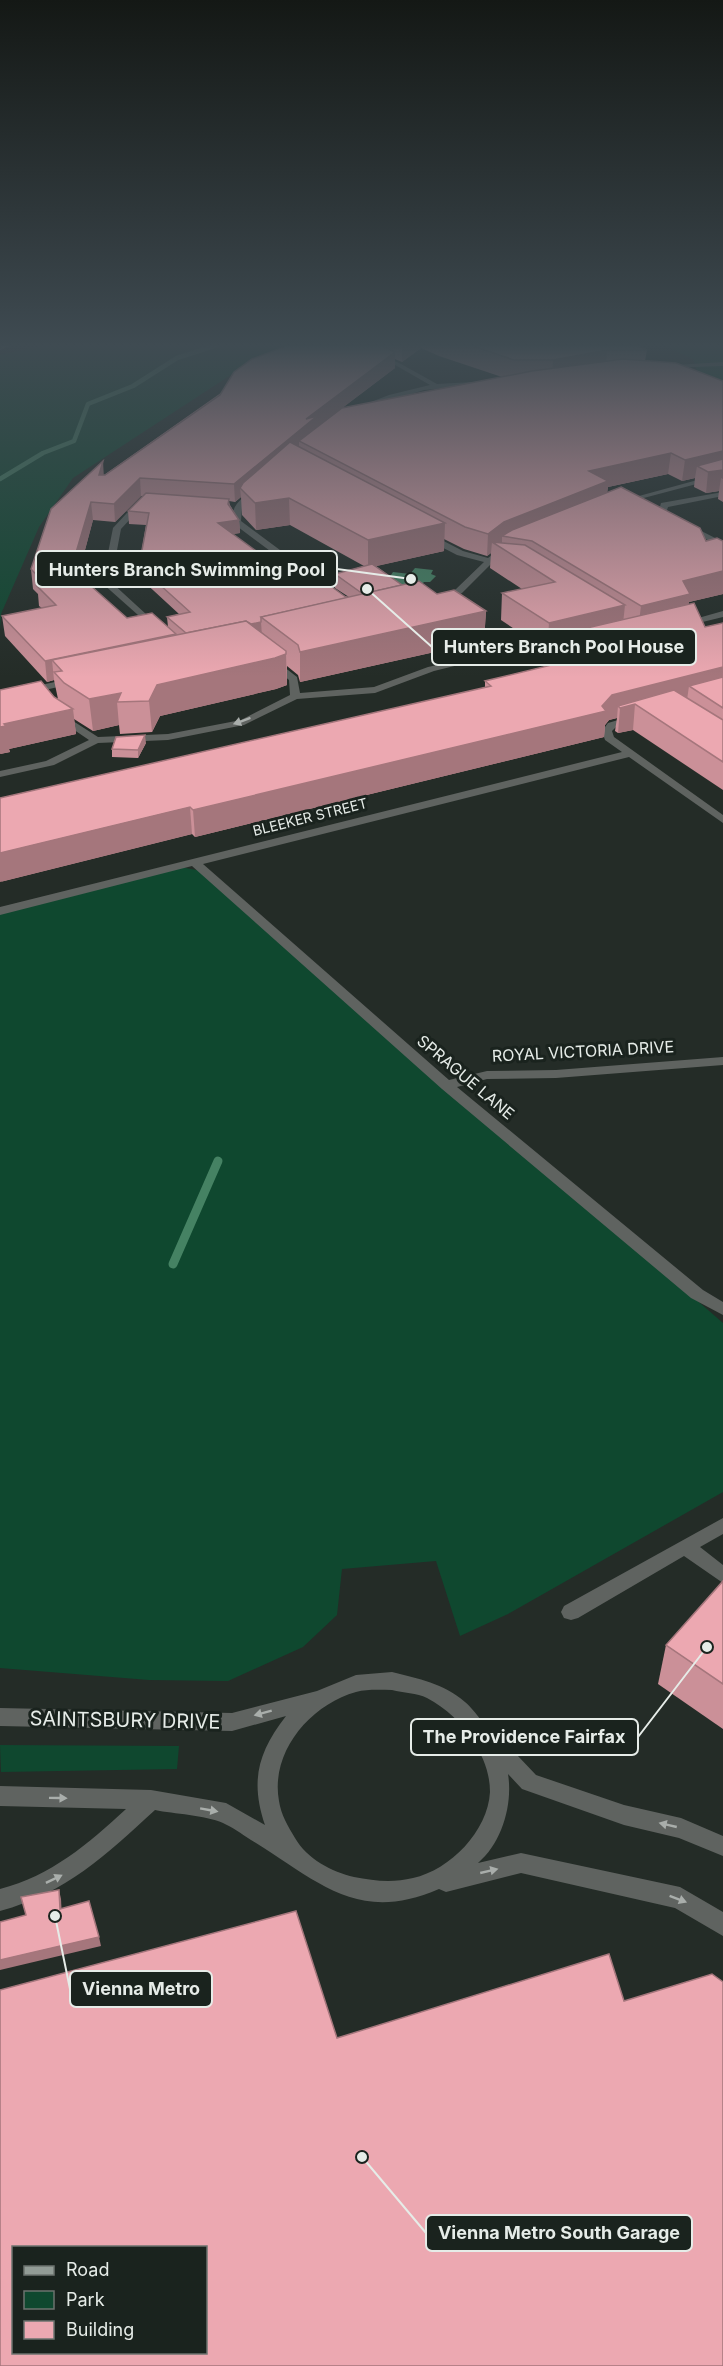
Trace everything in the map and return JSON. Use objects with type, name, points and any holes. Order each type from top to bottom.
[{"type":"street","points":[[612,506],[719,477],[723,482]]},
{"type":"street","points":[[259,489],[234,506],[235,515],[243,528],[337,596]]},
{"type":"street","points":[[723,494],[664,505],[662,514],[723,545]]},
{"type":"street","points":[[155,501],[144,500],[117,528],[106,583],[164,635]]},
{"type":"street","points":[[420,532],[460,554],[505,564]]},
{"type":"street","points":[[427,604],[458,593],[495,555],[518,544]]},
{"type":"street","points":[[668,627],[723,614]]},
{"type":"street","points":[[543,657],[589,646]]},
{"type":"street","points":[[261,652],[294,679],[295,696]]},
{"type":"street","points":[[0,774],[25,771],[74,755],[96,740],[168,737],[211,730],[244,722],[295,696],[375,690],[431,669],[478,659]]},
{"type":"street","points":[[0,684],[5,696],[44,697],[84,679]]},
{"type":"street","points":[[44,697],[62,718],[96,740]]},
{"type":"street","points":[[651,714],[612,725],[607,731],[609,738],[628,754],[723,820]]},
{"type":"street","name":"BLEEKER STREET","points":[[0,911],[628,754]]},
{"type":"street","name":"SPRAGUE LANE","points":[[193,861],[447,1086],[697,1294],[723,1309]]},
{"type":"street","name":"ROYAL VICTORIA DRIVE","points":[[447,1086],[465,1078],[493,1073],[553,1074],[723,1061]]},
{"type":"street","points":[[571,1612],[723,1525]]},
{"type":"street","points":[[685,1547],[723,1575]]},
{"type":"street","points":[[293,1854],[274,1824],[266,1788],[272,1752],[291,1721],[319,1698],[354,1684],[392,1681],[428,1690],[461,1709],[529,1782],[624,1815],[681,1828],[723,1846]]},
{"type":"street","name":"SAINTSBURY DRIVE","points":[[0,1717],[232,1722],[319,1698]]},
{"type":"street","points":[[432,1884],[464,1865],[486,1839],[498,1807],[498,1770],[485,1736]]},
{"type":"street","points":[[0,1797],[151,1800],[226,1813],[293,1854],[321,1876],[356,1890],[395,1893],[521,1863],[680,1898],[723,1924]]},
{"type":"street","points":[[0,1900],[19,1896],[72,1870],[151,1800]]},
{"type":"green space","points":[[0,455],[108,455],[73,478],[39,527],[1,614],[0,630]]},
{"type":"green space","points":[[180,867],[202,871],[723,1323],[723,1492],[508,1614],[460,1636],[436,1561],[342,1569],[337,1615],[303,1647],[228,1681],[149,1680],[0,1668],[0,910]]},
{"type":"green space","points":[[0,1745],[179,1746],[177,1769],[1,1772]]},
{"type":"shaded area","points":[[415,568],[433,570],[431,574],[436,576],[418,588],[394,586],[387,581],[393,572],[410,574]]},
{"type":"building","points":[[133,455],[269,455],[234,484],[140,478],[114,504],[91,502],[75,556],[62,556],[73,566],[69,581],[82,578],[127,618],[152,613],[176,634],[45,661],[2,616],[56,605],[37,586],[46,585],[31,569],[51,509],[103,461],[99,475],[105,475]]},
{"type":"building","points":[[275,455],[316,455],[445,523],[368,540],[289,498],[255,503],[240,488]]},
{"type":"building","points":[[327,455],[660,455],[589,471],[608,481],[504,522],[488,534],[465,527]]},
{"type":"building","points":[[676,455],[704,455],[685,460]]},
{"type":"building","points":[[723,459],[723,470],[708,472],[697,466]]},
{"type":"building","points":[[621,487],[700,528],[706,541],[717,538],[723,541],[723,571],[683,581],[690,594],[641,606],[532,541],[502,536]]},
{"type":"building","points":[[146,493],[229,499],[228,504],[239,520],[218,523],[301,584],[320,578],[347,598],[261,617],[261,622],[251,624],[246,621],[186,633],[167,617],[190,612],[139,566],[149,513],[128,511]]},
{"type":"building","points":[[492,542],[525,545],[625,605],[549,623],[502,593],[555,582]]},
{"type":"building","points":[[372,564],[402,585],[363,594],[335,574]]},
{"type":"building","points":[[419,581],[437,594],[454,590],[486,611],[300,652],[298,645],[261,617]]},
{"type":"building","points":[[694,603],[705,627],[723,623],[723,667],[612,695],[602,706],[606,711],[193,810],[190,807],[0,853],[0,798],[491,686],[485,681],[593,655],[561,634]]},
{"type":"building","points":[[246,621],[286,651],[286,654],[157,685],[149,701],[117,702],[121,693],[89,699],[64,683],[54,672],[62,671],[52,660]]},
{"type":"building","points":[[723,677],[723,708],[689,686]]},
{"type":"building","points":[[41,681],[54,697],[73,709],[4,724],[6,726],[0,727],[0,690]]},
{"type":"building","points":[[674,690],[723,720],[723,762],[635,704],[620,708],[618,706]]},
{"type":"building","points":[[145,735],[138,750],[112,749],[116,737]]},
{"type":"building","points":[[723,1581],[723,1684],[666,1645]]},
{"type":"building","points":[[59,1890],[60,1909],[89,1901],[99,1937],[0,1960],[0,1922],[26,1915],[21,1897]]},
{"type":"building","points":[[296,1911],[337,2038],[609,1954],[624,2001],[712,1974],[723,1982],[723,2366],[0,2366],[0,1990]]},
{"type":"waterway","points":[[0,479],[39,455]]},
{"type":"waterway","points":[[173,1264],[218,1161]]},
{"type":"place","name":"Hunters Branch Swimming Pool","points":[[411,579]]},
{"type":"place","name":"Hunters Branch Pool House","points":[[367,589]]},
{"type":"place","name":"The Providence Fairfax","points":[[707,1647]]},
{"type":"place","name":"Vienna Metro","points":[[55,1916]]},
{"type":"place","name":"Vienna Metro South Garage","points":[[362,2157]]}]
